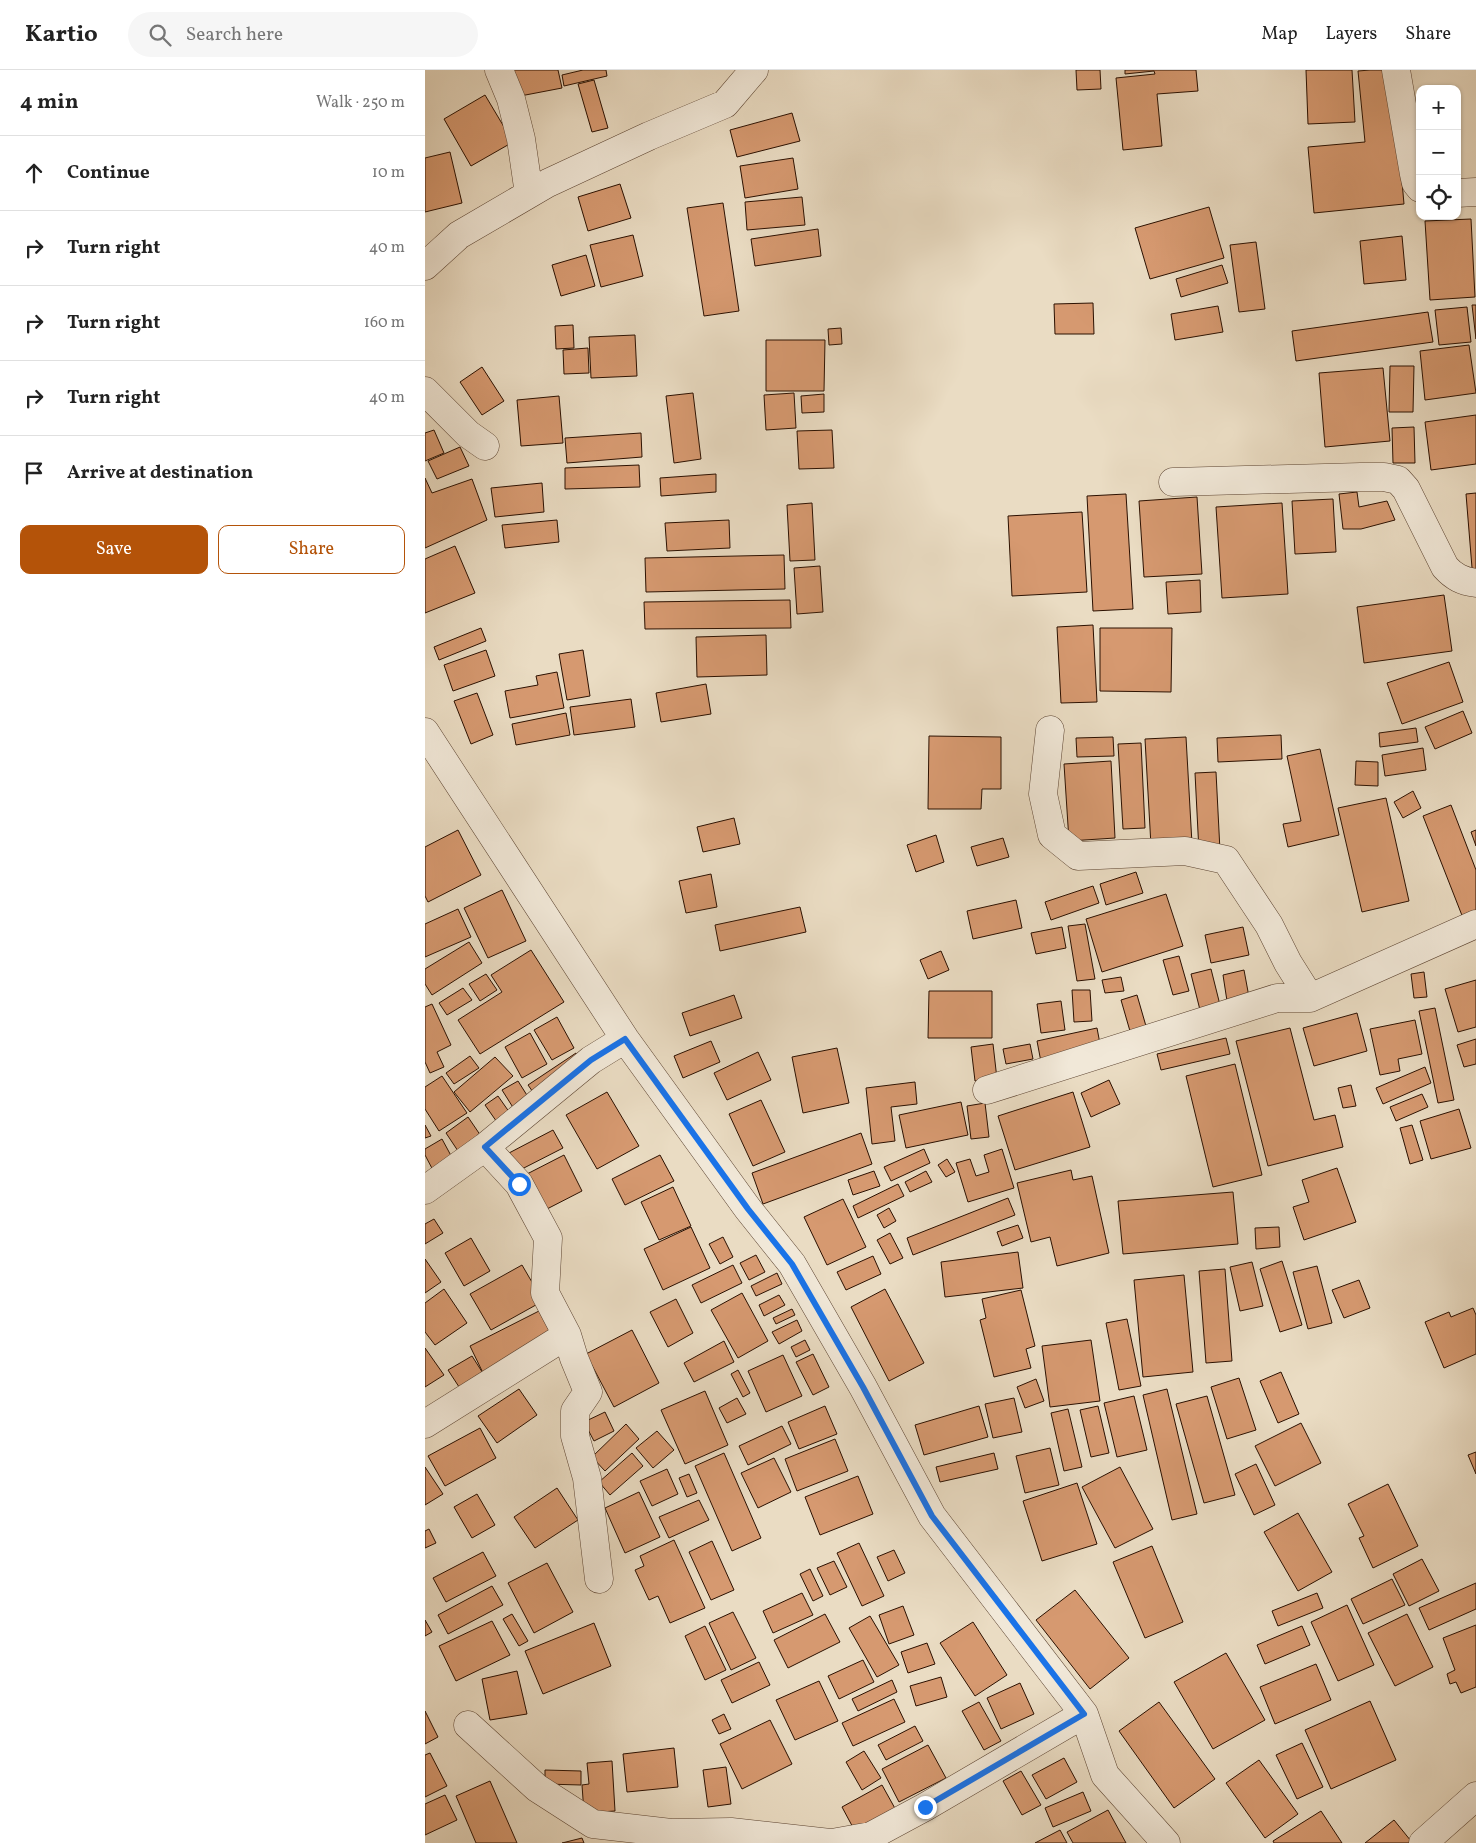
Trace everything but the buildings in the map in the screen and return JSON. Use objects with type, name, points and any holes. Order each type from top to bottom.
[{"type":"street","points":[[499,70],[511,98],[521,139],[529,194]]},
{"type":"street","points":[[425,266],[459,235],[529,194],[649,136],[725,104],[754,70]]},
{"type":"street","points":[[1396,70],[1416,183]]},
{"type":"street","points":[[1461,193],[1476,192]]},
{"type":"street","points":[[425,391],[468,434],[485,446]]},
{"type":"street","points":[[1173,482],[1369,477],[1384,477],[1397,480],[1406,489],[1445,566],[1452,575],[1460,580],[1476,583]]},
{"type":"street","points":[[1050,730],[1043,794],[1052,835],[1078,856],[1185,851],[1226,860],[1269,925],[1288,964],[1310,998]]},
{"type":"street","points":[[425,732],[625,1039],[737,1195],[792,1264],[863,1387],[932,1516],[1084,1714],[1105,1775],[1166,1843]]},
{"type":"street","points":[[987,1090],[1277,998],[1310,998],[1476,924]]},
{"type":"street","points":[[425,1190],[485,1147],[591,1060],[625,1039]]},
{"type":"street","points":[[485,1147],[519,1184],[548,1238],[545,1293],[567,1335],[573,1358],[588,1392],[575,1411],[575,1436],[587,1478],[599,1579]]},
{"type":"street","points":[[425,1424],[567,1335]]},
{"type":"street","points":[[468,1725],[537,1788],[593,1824],[671,1833],[731,1832],[831,1843],[868,1839],[1084,1714]]},
{"type":"street","points":[[1423,1843],[1476,1796]]},
{"type":"route","points":[[519,1184],[485,1147],[591,1060],[625,1039],[748,1209],[792,1264],[863,1387],[932,1516],[1084,1714],[925,1807]]}]
